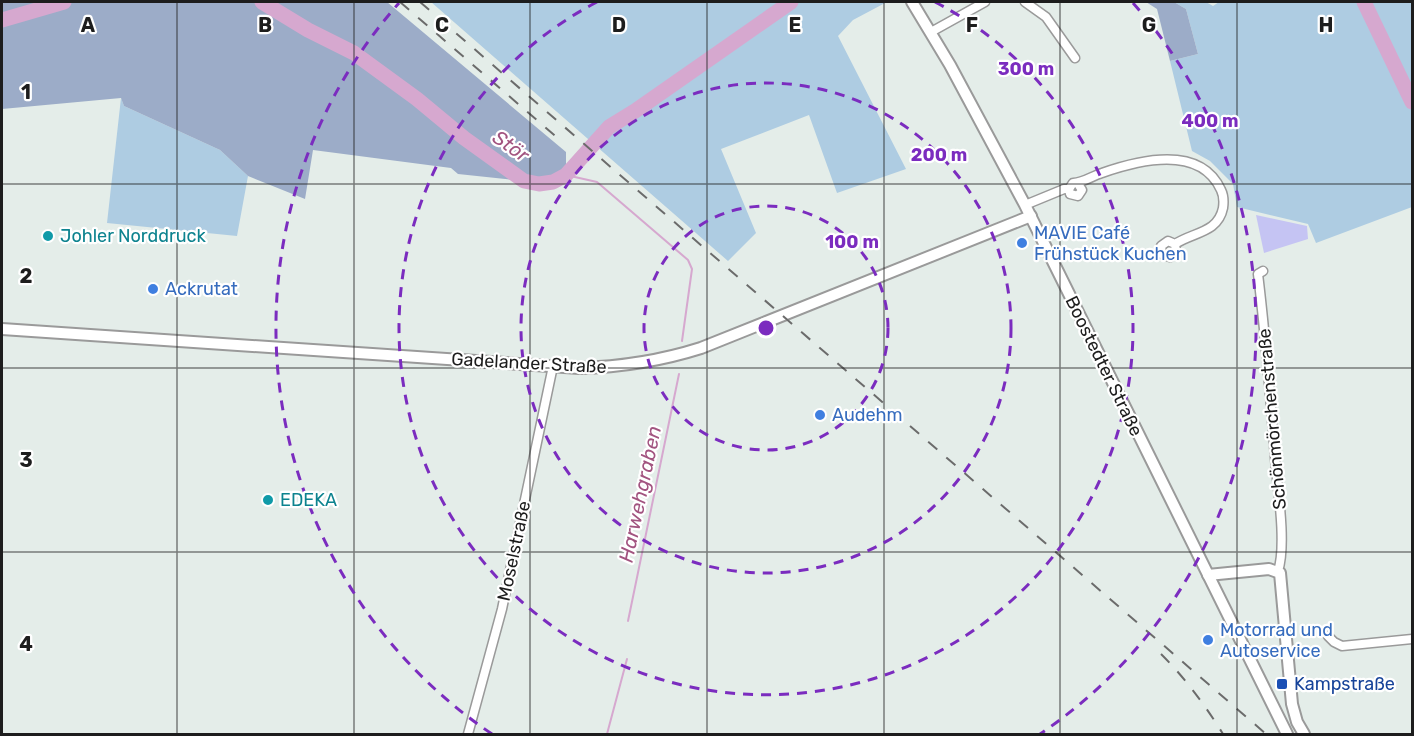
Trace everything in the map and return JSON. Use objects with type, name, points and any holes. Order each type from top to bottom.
[{"type":"street","name":"Boostedter Straße","points":[[912,2],[931,32],[1031,216],[1287,735]]},
{"type":"street","points":[[931,32],[985,2]]},
{"type":"street","points":[[1025,2],[1046,17],[1075,58]]},
{"type":"street","points":[[1025,205],[1069,189],[1073,183],[1116,168],[1168,158],[1186,161],[1197,165],[1216,181],[1223,195],[1222,213],[1209,229],[1175,244]]},
{"type":"street","name":"Gadelander Straße","points":[[2,329],[579,368],[628,365],[662,359],[701,348],[1031,216]]},
{"type":"street","name":"Schönmörchenstraße","points":[[1263,271],[1258,274],[1265,328],[1278,494],[1281,548],[1278,571],[1282,575],[1292,704],[1297,722],[1304,735]]},
{"type":"street","name":"Moselstraße","points":[[468,735],[502,609],[553,366]]},
{"type":"street","points":[[1208,575],[1269,569],[1278,571]]},
{"type":"street","points":[[1328,636],[1342,646],[1413,639]]},
{"type":"shaded area","points":[[2,2],[387,2],[566,152],[566,175],[553,182],[539,184],[458,174],[451,168],[313,150],[305,199],[248,176],[220,150],[124,106],[121,98],[2,109]]},
{"type":"shaded area","points":[[431,2],[887,2],[853,20],[838,36],[906,169],[837,193],[809,115],[721,149],[756,233],[728,261]]},
{"type":"shaded area","points":[[1146,2],[1174,2],[1186,9],[1198,54],[1170,61],[1157,9]]},
{"type":"shaded area","points":[[1174,2],[1206,2],[1213,6],[1219,2],[1412,2],[1412,207],[1316,243],[1308,224],[1237,207],[1233,184],[1210,161],[1192,151],[1170,61],[1198,54],[1186,9]]},
{"type":"shaded area","points":[[121,98],[124,106],[220,150],[248,176],[237,236],[107,223]]},
{"type":"shaded area","points":[[1256,215],[1307,226],[1308,239],[1264,253]]},
{"type":"waterway","name":"Stör","points":[[2,20],[64,2]]},
{"type":"waterway","name":"Stör","points":[[262,2],[308,30],[354,53],[524,181],[539,184],[553,182],[566,175],[609,127],[791,2]]},
{"type":"waterway","name":"Stör","points":[[1364,2],[1412,102]]},
{"type":"waterway","name":"Harwehgraben","points":[[566,175],[597,182],[688,260],[692,269],[682,341]]},
{"type":"waterway","name":"Harwehgraben","points":[[628,621],[679,374]]},
{"type":"waterway","name":"Harwehgraben","points":[[607,734],[627,659]]},
{"type":"railway","points":[[400,2],[560,140]]},
{"type":"railway","points":[[420,2],[1266,734]]},
{"type":"railway","points":[[1161,654],[1194,692],[1223,734]]},
{"type":"place","name":"Johler Norddruck","points":[[48,236]]},
{"type":"place","name":"MAVIE Café Frühstück Kuchen","points":[[1022,243]]},
{"type":"place","name":"Ackrutat","points":[[153,289]]},
{"type":"place","name":"Audehm","points":[[820,415]]},
{"type":"place","name":"EDEKA","points":[[268,500]]},
{"type":"place","name":"Motorrad und Autoservice","points":[[1208,640]]},
{"type":"place","name":"Kampstraße","points":[[1282,684]]}]
